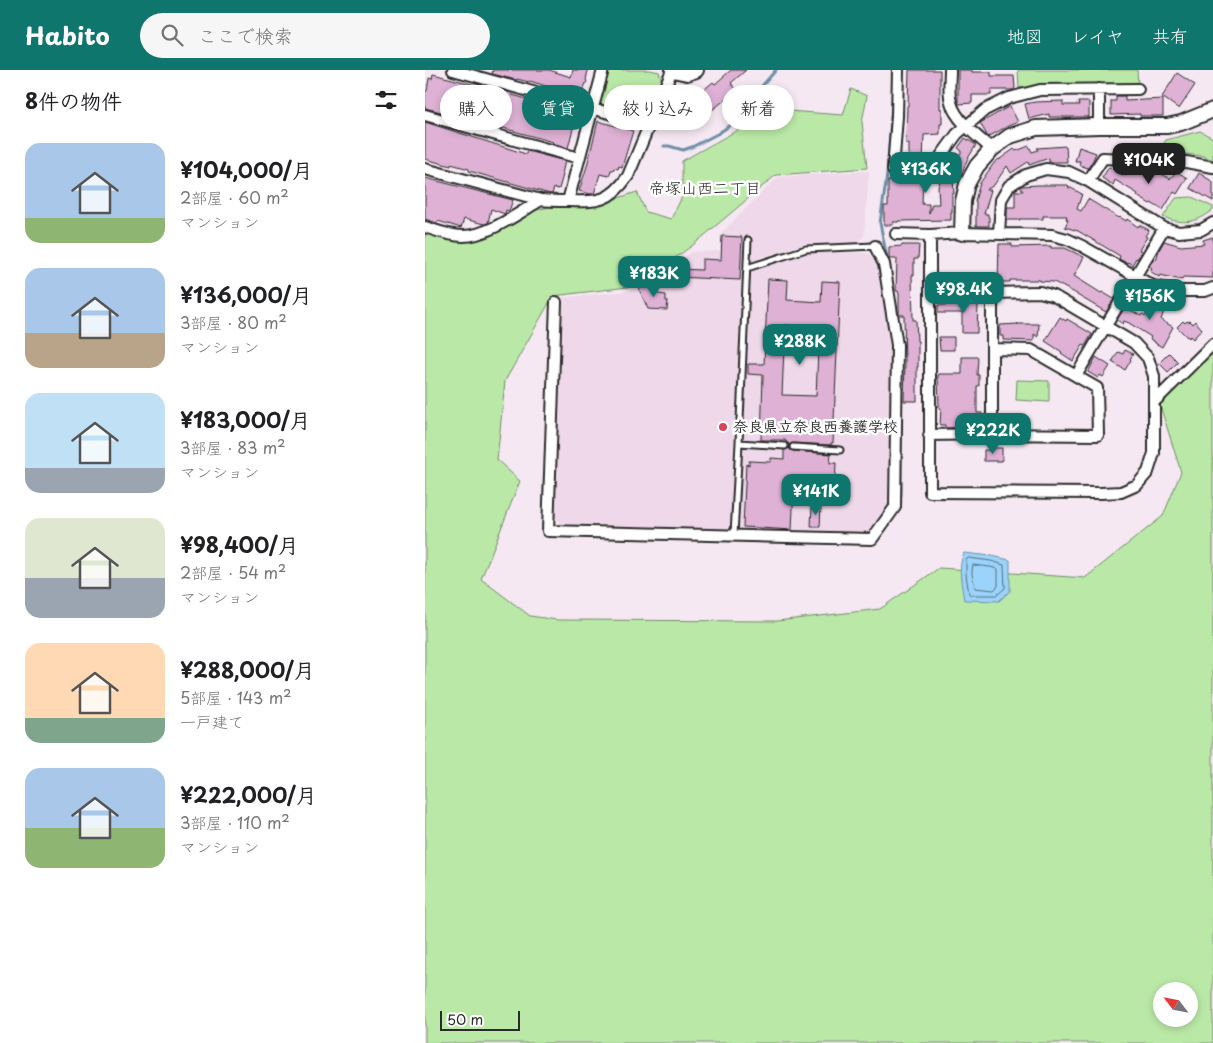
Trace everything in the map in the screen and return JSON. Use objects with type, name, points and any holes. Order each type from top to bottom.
[{"type":"street","points":[[453,70],[522,89]]},
{"type":"street","points":[[594,101],[603,70]]},
{"type":"street","points":[[666,85],[673,70],[687,73],[696,70]]},
{"type":"street","points":[[898,70],[893,170],[935,170],[941,156],[966,125],[985,110],[1009,98],[1040,90],[1138,89]]},
{"type":"street","points":[[950,70],[950,101],[955,113],[992,150]]},
{"type":"street","points":[[1099,89],[1099,126]]},
{"type":"street","points":[[962,234],[963,201],[967,184],[977,166],[992,150],[1010,136],[1036,128],[1167,126],[1213,110]]},
{"type":"street","points":[[425,115],[579,158]]},
{"type":"street","points":[[568,201],[586,130]]},
{"type":"street","points":[[425,169],[541,200],[588,202],[603,199],[621,186],[628,176],[647,130]]},
{"type":"street","points":[[1088,181],[1103,158],[1186,162],[1213,167]]},
{"type":"street","points":[[999,234],[1001,200],[1009,186],[1026,175],[1046,169],[1069,172],[1088,181],[1164,228],[1179,232],[1201,230],[1213,223]]},
{"type":"street","points":[[425,227],[465,236],[478,234],[541,200]]},
{"type":"street","points":[[1076,376],[1164,228]]},
{"type":"street","points":[[896,234],[1052,235],[1082,246],[1153,286],[1179,291],[1213,288]]},
{"type":"street","points":[[930,235],[929,435],[930,492],[1121,492],[1137,484],[1148,472],[1154,453],[1154,376],[1148,358],[1134,344],[1054,296],[1040,292],[991,293],[930,290]]},
{"type":"street","points":[[556,302],[548,531],[873,539],[895,507],[897,344],[884,264],[875,246]]},
{"type":"street","points":[[991,293],[991,434]]},
{"type":"street","points":[[1154,402],[1213,344]]},
{"type":"street","points":[[929,435],[1098,435],[1097,388],[1031,350],[992,349]]},
{"type":"lane","points":[[734,535],[748,240]]},
{"type":"lane","points":[[747,268],[806,249],[875,246]]},
{"type":"lane","points":[[739,443],[785,446]]},
{"type":"lane","points":[[793,447],[840,450]]},
{"type":"shaded area","name":"奈良県立奈良西養護学校","points":[[869,171],[864,236],[857,244],[804,244],[759,258],[761,267],[809,253],[866,253],[880,264],[893,347],[892,508],[872,536],[564,527],[550,511],[560,298],[638,289],[692,252],[720,251],[721,233],[778,177]]},
{"type":"green space","points":[[608,70],[650,70],[659,72],[662,80],[660,85],[604,85],[604,107],[599,100]]},
{"type":"green space","points":[[1018,70],[1137,70],[1138,84],[1042,85],[1019,88]]},
{"type":"green space","points":[[851,89],[867,96],[862,122],[867,168],[776,175],[693,245],[636,286],[553,296],[505,381],[497,460],[520,481],[481,579],[530,616],[557,620],[777,621],[880,609],[939,568],[1085,578],[1163,516],[1181,472],[1160,405],[1213,350],[1213,1043],[425,1043],[425,232],[462,242],[491,234],[529,212],[549,207],[590,207],[637,192],[646,212],[671,219],[682,197],[682,161],[738,130],[794,130],[794,111],[843,115]]},
{"type":"green space","points":[[1200,131],[1213,138],[1213,160],[1203,156],[1160,151],[1166,140]]},
{"type":"green space","points":[[1192,197],[1213,207],[1213,210],[1201,218],[1183,222],[1163,217],[1176,198]]},
{"type":"green space","points":[[1017,380],[1049,381],[1049,402],[1016,400]]},
{"type":"water","points":[[964,553],[1010,560],[1010,591],[999,601],[964,600],[960,570]]},
{"type":"building","points":[[493,70],[549,70],[571,77],[573,70],[588,70],[585,85],[542,85],[492,74]]},
{"type":"building","points":[[731,70],[746,70],[731,83],[733,85],[722,85],[722,102],[712,110],[712,85],[709,85],[713,82],[715,84]]},
{"type":"building","points":[[909,70],[940,70],[942,124],[940,124],[940,134],[924,135],[923,162],[909,162],[909,144],[906,144]]},
{"type":"building","points":[[958,70],[991,72],[991,76],[1014,76],[1015,88],[1013,90],[991,90],[991,95],[972,95],[972,103],[959,104]]},
{"type":"building","points":[[1177,73],[1195,85],[1179,109],[1162,97]]},
{"type":"building","points":[[433,74],[475,85],[440,85],[440,112],[425,108],[425,91],[427,91],[429,78],[432,79]]},
{"type":"building","points":[[512,95],[522,98],[522,130],[573,130],[568,148],[510,130],[512,130]]},
{"type":"building","points":[[1116,96],[1125,96],[1125,101],[1163,99],[1163,116],[1140,116],[1140,114],[1111,115],[1111,101],[1116,101]]},
{"type":"building","points":[[1063,101],[1063,105],[1079,105],[1078,102],[1089,102],[1089,117],[1049,117],[1049,114],[1029,119],[1025,104]]},
{"type":"building","points":[[1010,106],[1018,122],[988,137],[980,123]]},
{"type":"building","points":[[598,121],[604,123],[604,130],[633,131],[622,167],[619,166],[618,169],[614,168],[611,170],[609,176],[600,174],[594,194],[579,191]]},
{"type":"building","points":[[425,122],[440,127],[440,130],[450,130],[526,154],[527,151],[565,161],[559,189],[554,188],[552,194],[550,194],[469,171],[469,169],[425,159]]},
{"type":"building","points":[[965,138],[976,145],[967,160],[959,181],[953,179],[954,194],[952,194],[951,220],[898,221],[893,222],[893,225],[884,225],[884,206],[888,206],[888,181],[923,179],[922,204],[929,204],[929,214],[932,204],[939,204],[938,187],[942,175],[946,172],[952,154],[953,164],[962,151],[958,148]]},
{"type":"building","points":[[1029,146],[1032,152],[1038,150],[1037,148],[1066,146],[1067,162],[1049,162],[1049,158],[1029,165],[1028,162],[1011,173],[1007,166],[994,185],[986,190],[991,190],[984,214],[988,214],[989,226],[976,226],[975,201],[980,183],[999,159],[1014,149],[1016,151]]},
{"type":"building","points":[[1079,147],[1096,153],[1088,168],[1079,165],[1080,161],[1075,161]]},
{"type":"building","points":[[1132,166],[1147,175],[1150,169],[1154,169],[1170,179],[1176,171],[1187,178],[1177,194],[1174,192],[1163,210],[1137,196],[1138,194],[1115,180],[1113,185],[1102,178],[1109,167],[1125,176]]},
{"type":"building","points":[[1199,173],[1213,182],[1213,201],[1190,188]]},
{"type":"building","points":[[425,178],[513,200],[509,211],[506,210],[505,214],[491,209],[488,223],[484,224],[464,219],[461,228],[438,221],[437,223],[425,219]]},
{"type":"building","points":[[1068,185],[1069,188],[1082,194],[1077,209],[1081,211],[1088,199],[1119,218],[1126,221],[1127,219],[1138,227],[1139,225],[1149,230],[1139,250],[1142,251],[1137,259],[1132,265],[1127,263],[1119,259],[1120,256],[1078,231],[1065,227],[1068,220],[1066,219],[1067,216],[1043,216],[1043,219],[1007,220],[1007,207],[1015,207],[1015,191],[1023,191],[1020,187],[1022,186]]},
{"type":"building","points":[[722,236],[742,237],[740,280],[676,277],[676,269],[702,270],[702,259],[721,260]]},
{"type":"building","points":[[1213,237],[1213,278],[1183,277],[1182,280],[1160,275],[1159,277],[1150,271],[1152,268],[1149,266],[1154,258],[1156,260],[1164,241],[1181,246],[1204,244],[1203,240]]},
{"type":"building","points":[[999,244],[1012,244],[1012,247],[1051,246],[1051,248],[1065,248],[1084,257],[1074,276],[1114,299],[1106,312],[1054,282],[1010,280],[1010,282],[998,282]]},
{"type":"building","points":[[919,245],[918,259],[914,259],[914,275],[912,275],[913,320],[916,320],[918,341],[917,401],[904,401],[904,315],[899,315],[899,294],[896,291],[897,259],[889,259],[889,247]]},
{"type":"building","points":[[768,279],[788,280],[787,300],[821,302],[822,281],[840,282],[833,443],[831,445],[793,443],[789,445],[785,440],[761,440],[763,375],[748,374],[748,364],[764,364]],"holes":[[[785,325],[819,327],[816,396],[782,395]]]},
{"type":"building","points":[[652,282],[658,294],[666,295],[666,301],[668,301],[667,310],[648,309],[639,289]]},
{"type":"building","points":[[1153,296],[1165,300],[1162,307],[1165,308],[1161,320],[1173,327],[1162,347],[1150,339],[1151,337],[1129,323],[1124,321],[1123,324],[1117,320],[1125,307],[1141,316],[1142,314],[1146,316]]},
{"type":"building","points":[[964,299],[976,299],[976,304],[978,304],[977,333],[962,333],[962,313],[938,313],[938,305],[947,305],[947,302],[964,302]]},
{"type":"building","points":[[1060,317],[1066,321],[1067,319],[1092,334],[1073,361],[1045,341]]},
{"type":"building","points":[[1183,321],[1185,323],[1190,321],[1193,324],[1195,321],[1202,329],[1193,339],[1190,336],[1189,338],[1177,327]]},
{"type":"building","points":[[1039,324],[1038,337],[1034,334],[1034,341],[1003,340],[1003,336],[1000,336],[1000,325]]},
{"type":"building","points":[[939,337],[954,337],[954,350],[940,350]]},
{"type":"building","points":[[1125,350],[1133,354],[1125,370],[1112,362],[1118,352],[1123,354]]},
{"type":"building","points":[[1169,353],[1178,362],[1168,372],[1159,363]]},
{"type":"building","points":[[962,357],[978,357],[977,375],[979,375],[979,386],[977,386],[977,413],[982,413],[982,421],[974,422],[974,427],[945,428],[945,425],[940,425],[941,408],[939,408],[938,375],[962,374]]},
{"type":"building","points":[[1096,357],[1110,366],[1103,377],[1100,375],[1098,378],[1088,372]]},
{"type":"building","points":[[789,448],[793,451],[831,454],[830,463],[836,463],[835,488],[794,486],[792,530],[743,527],[746,464],[749,465],[749,461],[771,462],[771,458],[784,459],[784,450]]},
{"type":"building","points":[[993,448],[1002,448],[1002,461],[984,461],[984,450],[993,450]]},
{"type":"building","points":[[812,505],[821,505],[820,527],[811,527]]},
{"type":"waterway","points":[[664,146],[683,150],[719,133],[760,104],[762,86],[776,70]]},
{"type":"waterway","points":[[893,70],[893,79]]},
{"type":"waterway","points":[[888,263],[880,223],[887,175],[892,103]]},
{"type":"waterway","points":[[901,343],[901,495]]},
{"type":"place","name":"奈良県立奈良西養護学校","points":[[723,427]]},
{"type":"district","name":"帝塚山西二丁目","points":[[705,188]]}]
